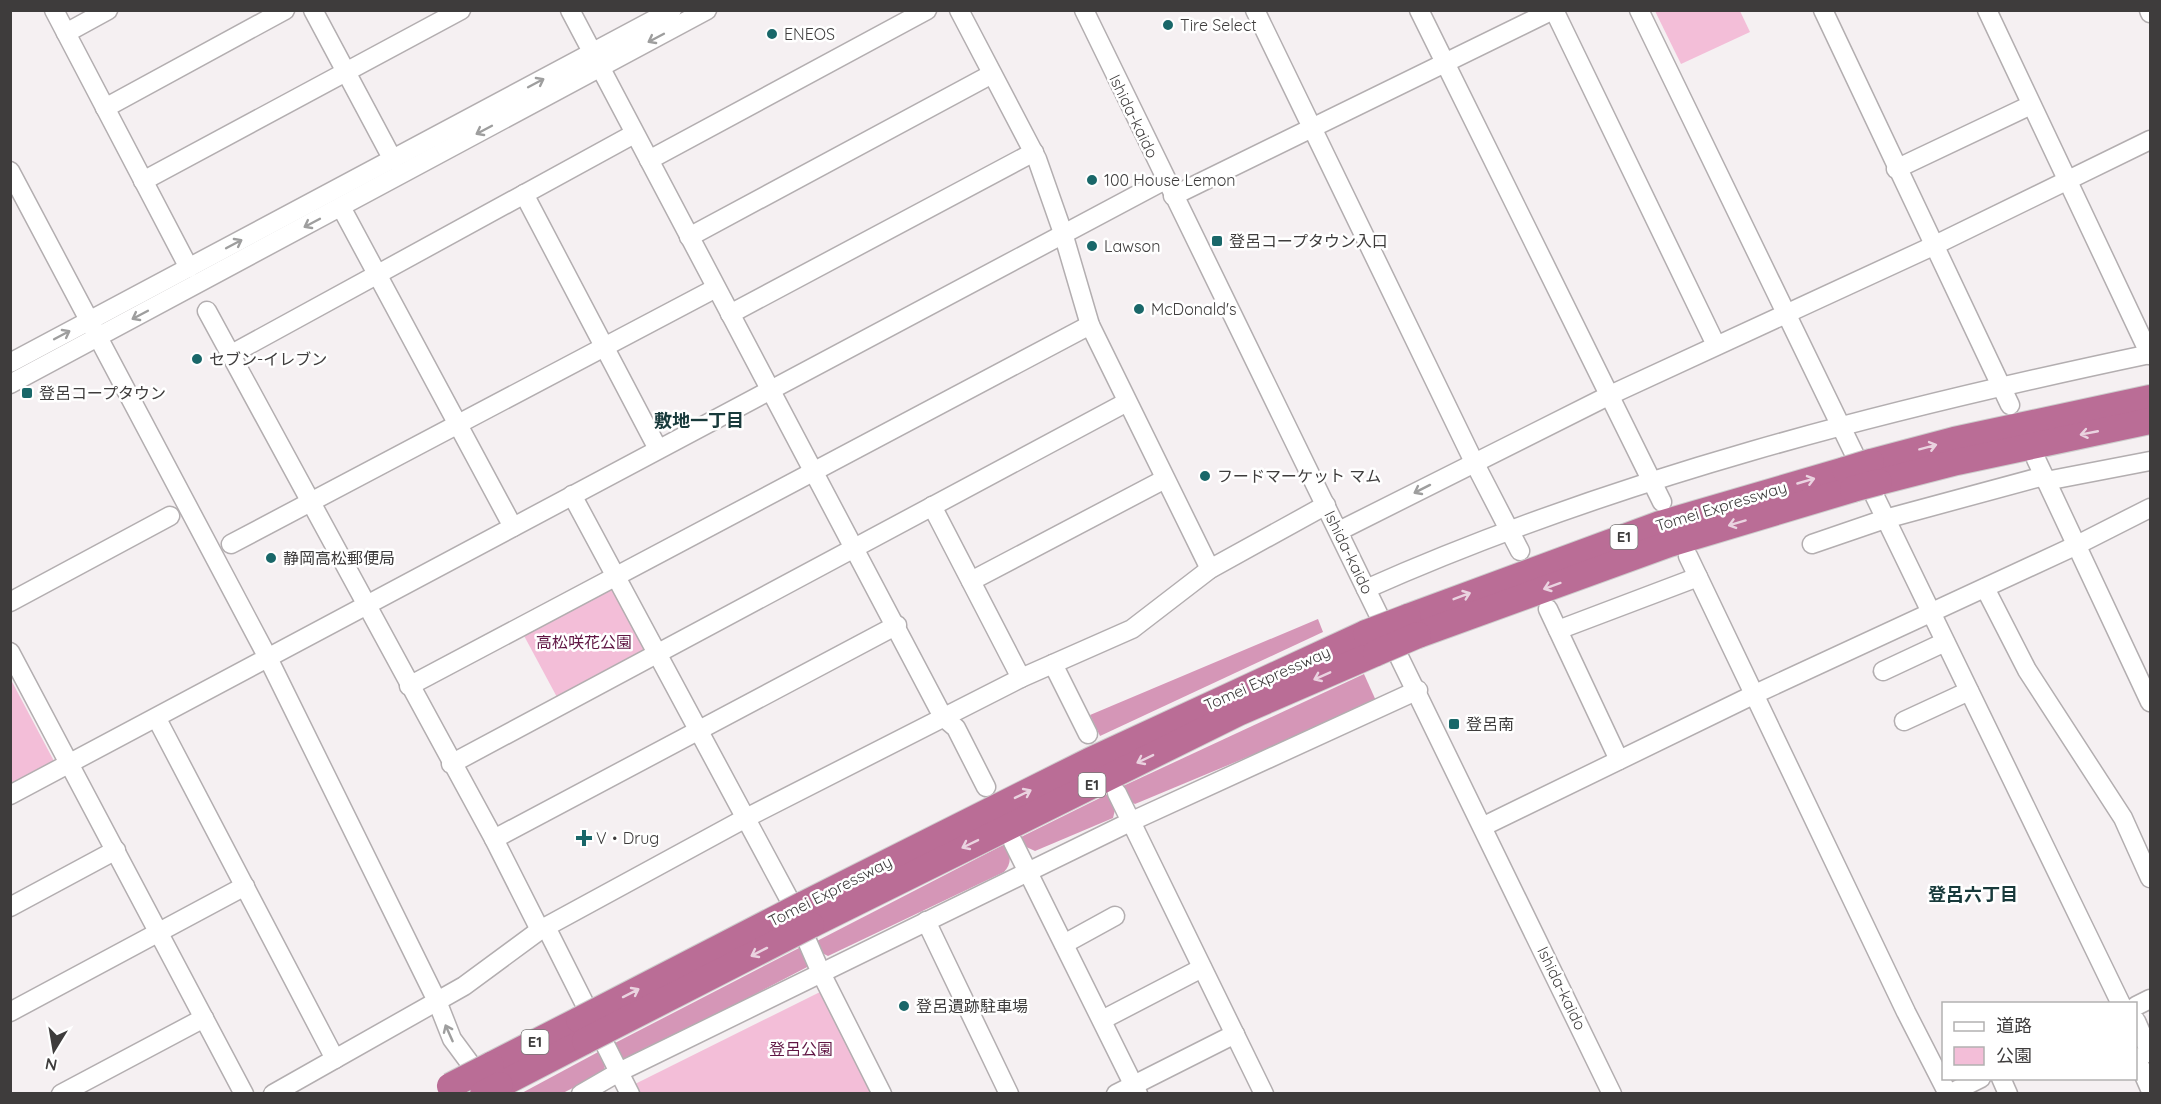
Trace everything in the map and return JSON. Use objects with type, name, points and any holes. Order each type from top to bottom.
[{"type":"highway","name":"Tomei Expressway","points":[[443,1090],[486,1080],[806,915],[1100,756],[1660,524],[1849,480],[1954,440],[2146,410]]},
{"type":"street","points":[[54,10],[189,268]]},
{"type":"street","points":[[66,33],[108,10]]},
{"type":"street","points":[[105,108],[285,10]]},
{"type":"street","points":[[313,10],[393,160]]},
{"type":"street","points":[[143,181],[461,10]]},
{"type":"street","points":[[570,10],[897,625],[943,717],[956,728],[986,787]]},
{"type":"street","points":[[10,384],[341,207],[596,61],[672,10]]},
{"type":"street","points":[[10,363],[393,160],[596,61],[707,10]]},
{"type":"street","points":[[649,160],[927,10]]},
{"type":"street","points":[[959,10],[1034,152],[1063,233],[1090,325],[1210,569]]},
{"type":"street","name":"Ishida-kaido","points":[[1084,10],[1169,188],[1418,690],[1612,1094]]},
{"type":"street","points":[[1255,10],[1474,462],[1520,551]]},
{"type":"street","points":[[1419,10],[1662,502]]},
{"type":"street","points":[[10,795],[157,719],[658,449],[772,392],[1063,233],[1313,128],[1553,10],[1716,345]]},
{"type":"street","points":[[1639,10],[2120,1002]]},
{"type":"street","points":[[1822,10],[2010,405]]},
{"type":"street","points":[[1366,589],[1443,555],[1651,482],[1840,427],[2001,387],[2150,354],[1987,10]]},
{"type":"street","points":[[689,237],[992,75]]},
{"type":"street","points":[[1896,169],[2031,105]]},
{"type":"street","points":[[230,355],[376,273],[634,134]]},
{"type":"street","points":[[1339,531],[1608,396],[1933,246],[2151,140]]},
{"type":"street","points":[[730,314],[1034,152]]},
{"type":"street","points":[[10,171],[91,320],[268,658],[437,1001],[452,1039],[486,1080]]},
{"type":"street","points":[[524,194],[658,449]]},
{"type":"street","points":[[341,207],[513,527]]},
{"type":"street","points":[[231,544],[716,288]]},
{"type":"street","points":[[207,311],[451,764],[543,929],[630,1094]]},
{"type":"street","points":[[409,686],[1090,325]]},
{"type":"street","points":[[451,764],[656,652],[1127,402]]},
{"type":"street","points":[[2036,459],[2151,702]]},
{"type":"street","points":[[1812,544],[1885,519],[2045,479],[2151,461]]},
{"type":"street","points":[[971,581],[1165,479]]},
{"type":"street","points":[[572,495],[744,819],[788,897],[821,973],[882,1094]]},
{"type":"street","points":[[273,1094],[464,986],[543,929],[744,819],[1021,678],[1132,629],[1210,569],[1326,505]]},
{"type":"street","points":[[932,506],[1021,678]]},
{"type":"street","points":[[1484,826],[1753,695],[2077,545],[2151,508]]},
{"type":"street","points":[[10,602],[170,516]]},
{"type":"street","points":[[1688,556],[1753,695],[1942,1080]]},
{"type":"street","points":[[1558,630],[1698,576]]},
{"type":"street","points":[[1985,588],[2027,670],[2122,818],[2151,878]]},
{"type":"street","points":[[1548,609],[1619,760]]},
{"type":"street","points":[[494,839],[897,625]]},
{"type":"street","points":[[1883,671],[1945,642]]},
{"type":"street","points":[[10,652],[244,1094]]},
{"type":"street","points":[[1053,664],[1088,734]]},
{"type":"street","points":[[581,1094],[619,1072],[1130,822],[1418,690]]},
{"type":"street","points":[[1904,721],[1969,691]]},
{"type":"street","points":[[157,719],[335,1059]]},
{"type":"street","points":[[1117,793],[1264,1094]]},
{"type":"street","points":[[1013,842],[1136,1089]]},
{"type":"street","points":[[10,907],[116,850]]},
{"type":"street","points":[[10,1012],[245,886]]},
{"type":"street","points":[[1064,944],[1115,916]]},
{"type":"street","points":[[926,921],[1009,1094]]},
{"type":"street","points":[[1102,1020],[1202,968]]},
{"type":"street","points":[[2137,1006],[2151,999]]},
{"type":"street","points":[[61,1094],[204,1017]]},
{"type":"street","points":[[2137,1023],[2151,1053]]},
{"type":"street","points":[[1116,1094],[1136,1089],[1235,1034]]},
{"type":"street","points":[[2137,1059],[2151,1089]]},
{"type":"street","points":[[1942,1080],[1949,1094],[1977,1080]]},
{"type":"street","points":[[2002,1080],[2008,1094]]},
{"type":"green space","points":[[1655,11],[1740,11],[1750,32],[1681,64]]},
{"type":"green space","name":"高松咲花公園","points":[[610,586],[645,652],[558,699],[522,632]]},
{"type":"green space","points":[[10,678],[55,763],[10,786]]},
{"type":"green space","name":"登呂公園","points":[[820,992],[873,1093],[637,1094],[633,1085]]},
{"type":"shaded area","points":[[1318,619],[1323,632],[1100,736],[1090,715]]},
{"type":"shaded area","points":[[1364,674],[1377,703],[1135,804],[1128,800],[1121,787]]},
{"type":"shaded area","points":[[1110,793],[1115,810],[1113,818],[1035,851],[1022,845],[1019,838]]},
{"type":"shaded area","points":[[1005,844],[1010,859],[1004,872],[828,956],[820,952],[815,942]]},
{"type":"shaded area","points":[[801,947],[811,965],[629,1060],[622,1060],[613,1044]]},
{"type":"shaded area","points":[[600,1051],[606,1059],[604,1072],[563,1093],[520,1094]]},
{"type":"place","name":"Tire Select","points":[[1168,25]]},
{"type":"place","name":"ENEOS","points":[[772,34]]},
{"type":"place","name":"100 House Lemon","points":[[1092,180]]},
{"type":"place","name":"登呂コープタウン入口","points":[[1217,241]]},
{"type":"place","name":"Lawson","points":[[1092,246]]},
{"type":"place","name":"McDonald's","points":[[1139,309]]},
{"type":"place","name":"セブン-イレブン","points":[[197,359]]},
{"type":"place","name":"登呂コープタウン","points":[[27,393]]},
{"type":"place","name":"フードマーケット マム","points":[[1205,476]]},
{"type":"place","name":"静岡高松郵便局","points":[[271,558]]},
{"type":"place","name":"登呂南","points":[[1454,724]]},
{"type":"place","name":"V・Drug","points":[[584,838]]},
{"type":"place","name":"登呂遺跡駐車場","points":[[904,1006]]},
{"type":"district","name":"敷地一丁目","points":[[699,421]]},
{"type":"district","name":"登呂六丁目","points":[[1973,895]]}]
